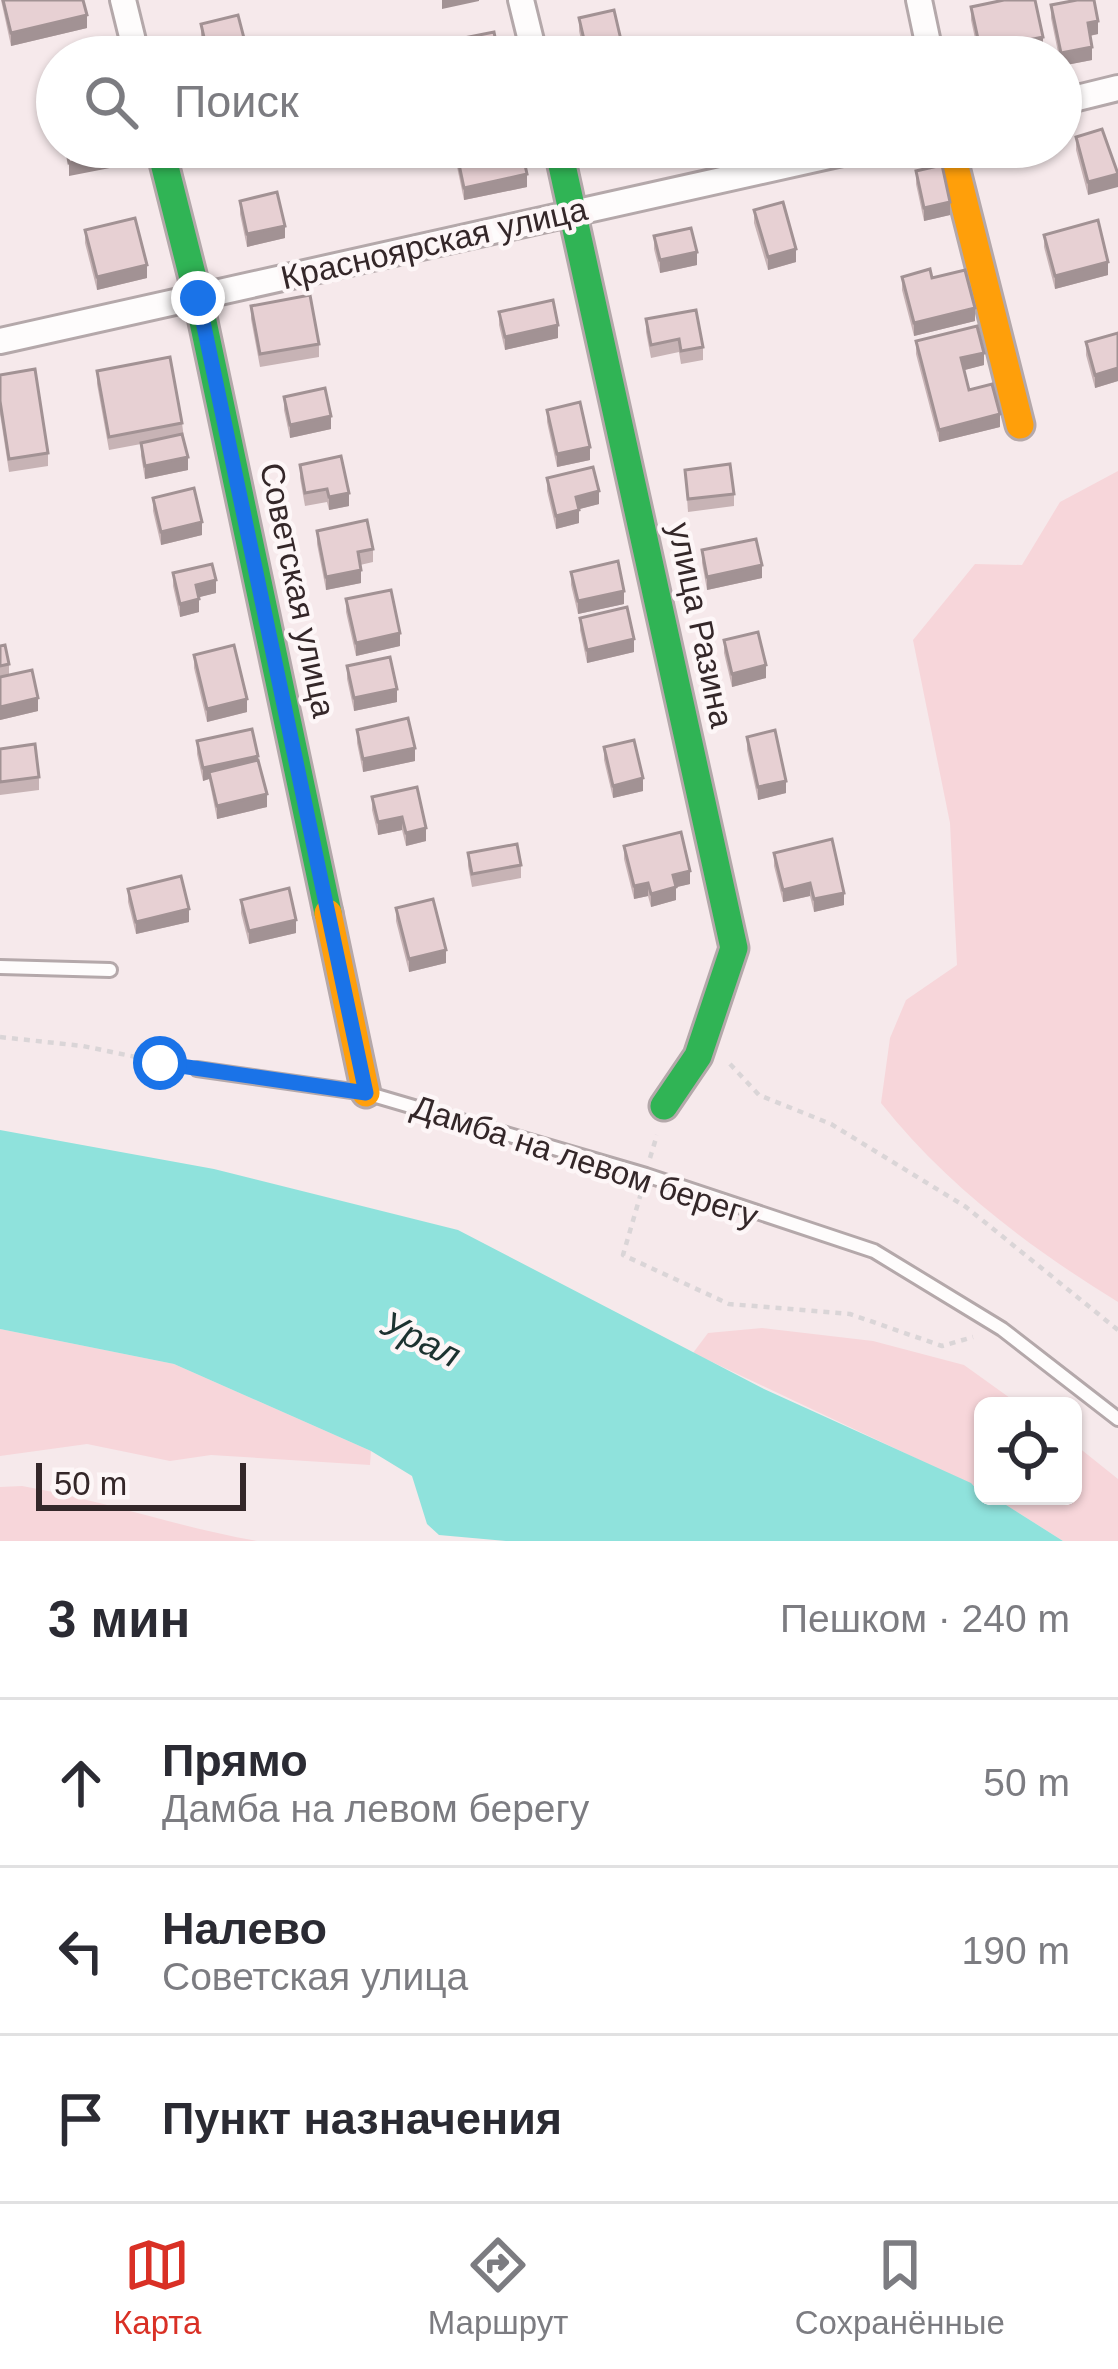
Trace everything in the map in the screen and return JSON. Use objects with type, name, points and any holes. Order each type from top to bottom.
[{"type":"street","points":[[123,0],[132,36]]},
{"type":"street","points":[[521,0],[530,36]]},
{"type":"street","points":[[919,0],[927,36]]},
{"type":"street","points":[[1082,97],[1118,88]]},
{"type":"street","name":"Советская улица","points":[[165,168],[198,298],[361,1050],[366,1093]]},
{"type":"street","name":"улица Разина","points":[[564,168],[734,948],[705,1037],[682,1085],[664,1106]]},
{"type":"street","name":"Красноярская улица","points":[[0,341],[772,168]]},
{"type":"street","points":[[955,168],[1020,424]]},
{"type":"lane","points":[[0,967],[110,970]]},
{"type":"lane","name":"Дамба на левом берегу","points":[[196,1070],[366,1093],[646,1175],[740,1211],[874,1251],[1002,1329],[1118,1419]]},
{"type":"path","points":[[0,1036],[83,1046],[196,1070]]},
{"type":"path","points":[[705,1037],[759,1095],[831,1124],[966,1208],[1118,1330]]},
{"type":"path","points":[[664,1106],[623,1255],[729,1304],[850,1314],[942,1346],[1002,1329]]},
{"type":"shaded area","points":[[1118,471],[1118,1302],[990,1213],[933,1161],[881,1103],[890,1038],[906,1000],[957,965],[950,823],[913,640],[975,564],[1022,565],[1060,502]]},
{"type":"shaded area","points":[[762,1328],[873,1341],[964,1365],[1008,1397],[974,1397],[974,1486],[693,1353],[708,1333]]},
{"type":"shaded area","points":[[0,1329],[174,1364],[371,1451],[370,1465],[211,1455],[170,1461],[87,1444],[0,1456]]},
{"type":"shaded area","points":[[1082,1450],[1118,1479],[1118,1541],[1063,1541],[1006,1505],[1082,1505]]},
{"type":"shaded area","points":[[22,1486],[257,1541],[0,1541],[0,1487]]},
{"type":"water","name":"Урал","points":[[0,1130],[214,1169],[458,1230],[764,1389],[971,1483],[974,1505],[1006,1505],[1063,1541],[506,1541],[439,1535],[427,1524],[412,1476],[371,1451],[174,1364],[0,1329]]},
{"type":"building","points":[[3,0],[83,0],[87,15],[11,33]]},
{"type":"building","points":[[1035,0],[1043,36],[977,36],[971,7]]},
{"type":"building","points":[[1094,0],[1098,21],[1088,23],[1092,47],[1082,49],[1082,36],[1057,36],[1051,5]]},
{"type":"building","points":[[614,10],[620,36],[583,36],[579,18]]},
{"type":"building","points":[[238,15],[243,36],[204,36],[201,24]]},
{"type":"building","points":[[1102,129],[1118,174],[1088,182],[1082,135]]},
{"type":"building","points":[[460,168],[526,168],[527,174],[464,188]]},
{"type":"building","points":[[943,168],[950,202],[924,208],[916,171]]},
{"type":"building","points":[[277,192],[285,226],[247,234],[240,201]]},
{"type":"building","points":[[783,202],[796,249],[768,257],[754,210]]},
{"type":"building","points":[[135,218],[147,265],[97,277],[85,230]]},
{"type":"building","points":[[1098,220],[1108,262],[1055,276],[1044,235]]},
{"type":"building","points":[[691,228],[697,252],[660,260],[654,236]]},
{"type":"building","points":[[930,269],[932,278],[965,270],[975,308],[914,323],[902,277]]},
{"type":"building","points":[[310,295],[319,344],[260,354],[251,306]]},
{"type":"building","points":[[553,300],[558,325],[505,337],[499,312]]},
{"type":"building","points":[[696,310],[703,347],[681,351],[679,339],[651,345],[646,319]]},
{"type":"building","points":[[977,326],[984,353],[961,358],[969,390],[992,384],[1000,414],[939,430],[916,341]]},
{"type":"building","points":[[1118,333],[1118,368],[1095,375],[1086,342]]},
{"type":"building","points":[[170,357],[182,423],[109,437],[97,371]]},
{"type":"building","points":[[35,369],[48,453],[9,459],[0,375]]},
{"type":"building","points":[[325,388],[331,416],[290,425],[284,397]]},
{"type":"building","points":[[580,402],[590,447],[557,454],[547,410]]},
{"type":"building","points":[[182,434],[188,457],[145,466],[141,443]]},
{"type":"building","points":[[341,456],[349,493],[329,497],[327,489],[305,493],[300,465]]},
{"type":"building","points":[[730,464],[734,494],[688,499],[685,470]]},
{"type":"building","points":[[593,467],[599,491],[576,497],[579,510],[556,516],[547,478]]},
{"type":"building","points":[[194,488],[202,522],[161,532],[153,498]]},
{"type":"building","points":[[367,520],[373,549],[358,552],[361,570],[326,577],[317,531]]},
{"type":"building","points":[[756,539],[762,565],[707,577],[702,550]]},
{"type":"building","points":[[618,561],[624,591],[578,601],[571,572]]},
{"type":"building","points":[[212,564],[216,580],[196,585],[199,599],[180,604],[173,573]]},
{"type":"building","points":[[391,590],[400,633],[356,643],[346,599]]},
{"type":"building","points":[[627,607],[634,639],[587,650],[580,618]]},
{"type":"building","points":[[758,632],[766,665],[732,674],[724,640]]},
{"type":"building","points":[[5,645],[9,664],[0,666],[0,646]]},
{"type":"building","points":[[234,645],[247,699],[207,709],[194,655]]},
{"type":"building","points":[[390,657],[397,689],[354,698],[347,666]]},
{"type":"building","points":[[32,670],[38,698],[0,707],[0,677]]},
{"type":"building","points":[[408,718],[415,748],[363,759],[357,730]]},
{"type":"building","points":[[252,729],[258,756],[203,768],[197,741]]},
{"type":"building","points":[[775,730],[786,781],[758,787],[747,737]]},
{"type":"building","points":[[634,740],[643,778],[613,786],[604,747]]},
{"type":"building","points":[[35,744],[39,777],[0,782],[0,749]]},
{"type":"building","points":[[258,760],[267,794],[217,806],[209,772]]},
{"type":"building","points":[[417,787],[426,828],[406,833],[402,817],[378,822],[372,797]]},
{"type":"building","points":[[681,832],[690,871],[673,875],[676,887],[651,894],[648,883],[634,886],[624,846]]},
{"type":"building","points":[[832,839],[844,893],[814,899],[810,883],[783,890],[774,853]]},
{"type":"building","points":[[517,844],[521,865],[472,874],[468,853]]},
{"type":"building","points":[[181,876],[189,909],[136,922],[128,889]]},
{"type":"building","points":[[289,888],[296,920],[249,931],[241,900]]},
{"type":"building","points":[[433,899],[446,950],[409,959],[396,908]]},
{"type":"traffic: fast","points":[[165,168],[198,298],[328,913]]},
{"type":"traffic: fast","points":[[563,168],[734,948],[698,1056],[664,1106]]},
{"type":"traffic: slow","points":[[955,168],[1020,425]]},
{"type":"traffic: slow","points":[[328,913],[366,1093]]},
{"type":"route","points":[[160,1063],[366,1093],[361,1050],[198,298]]}]
